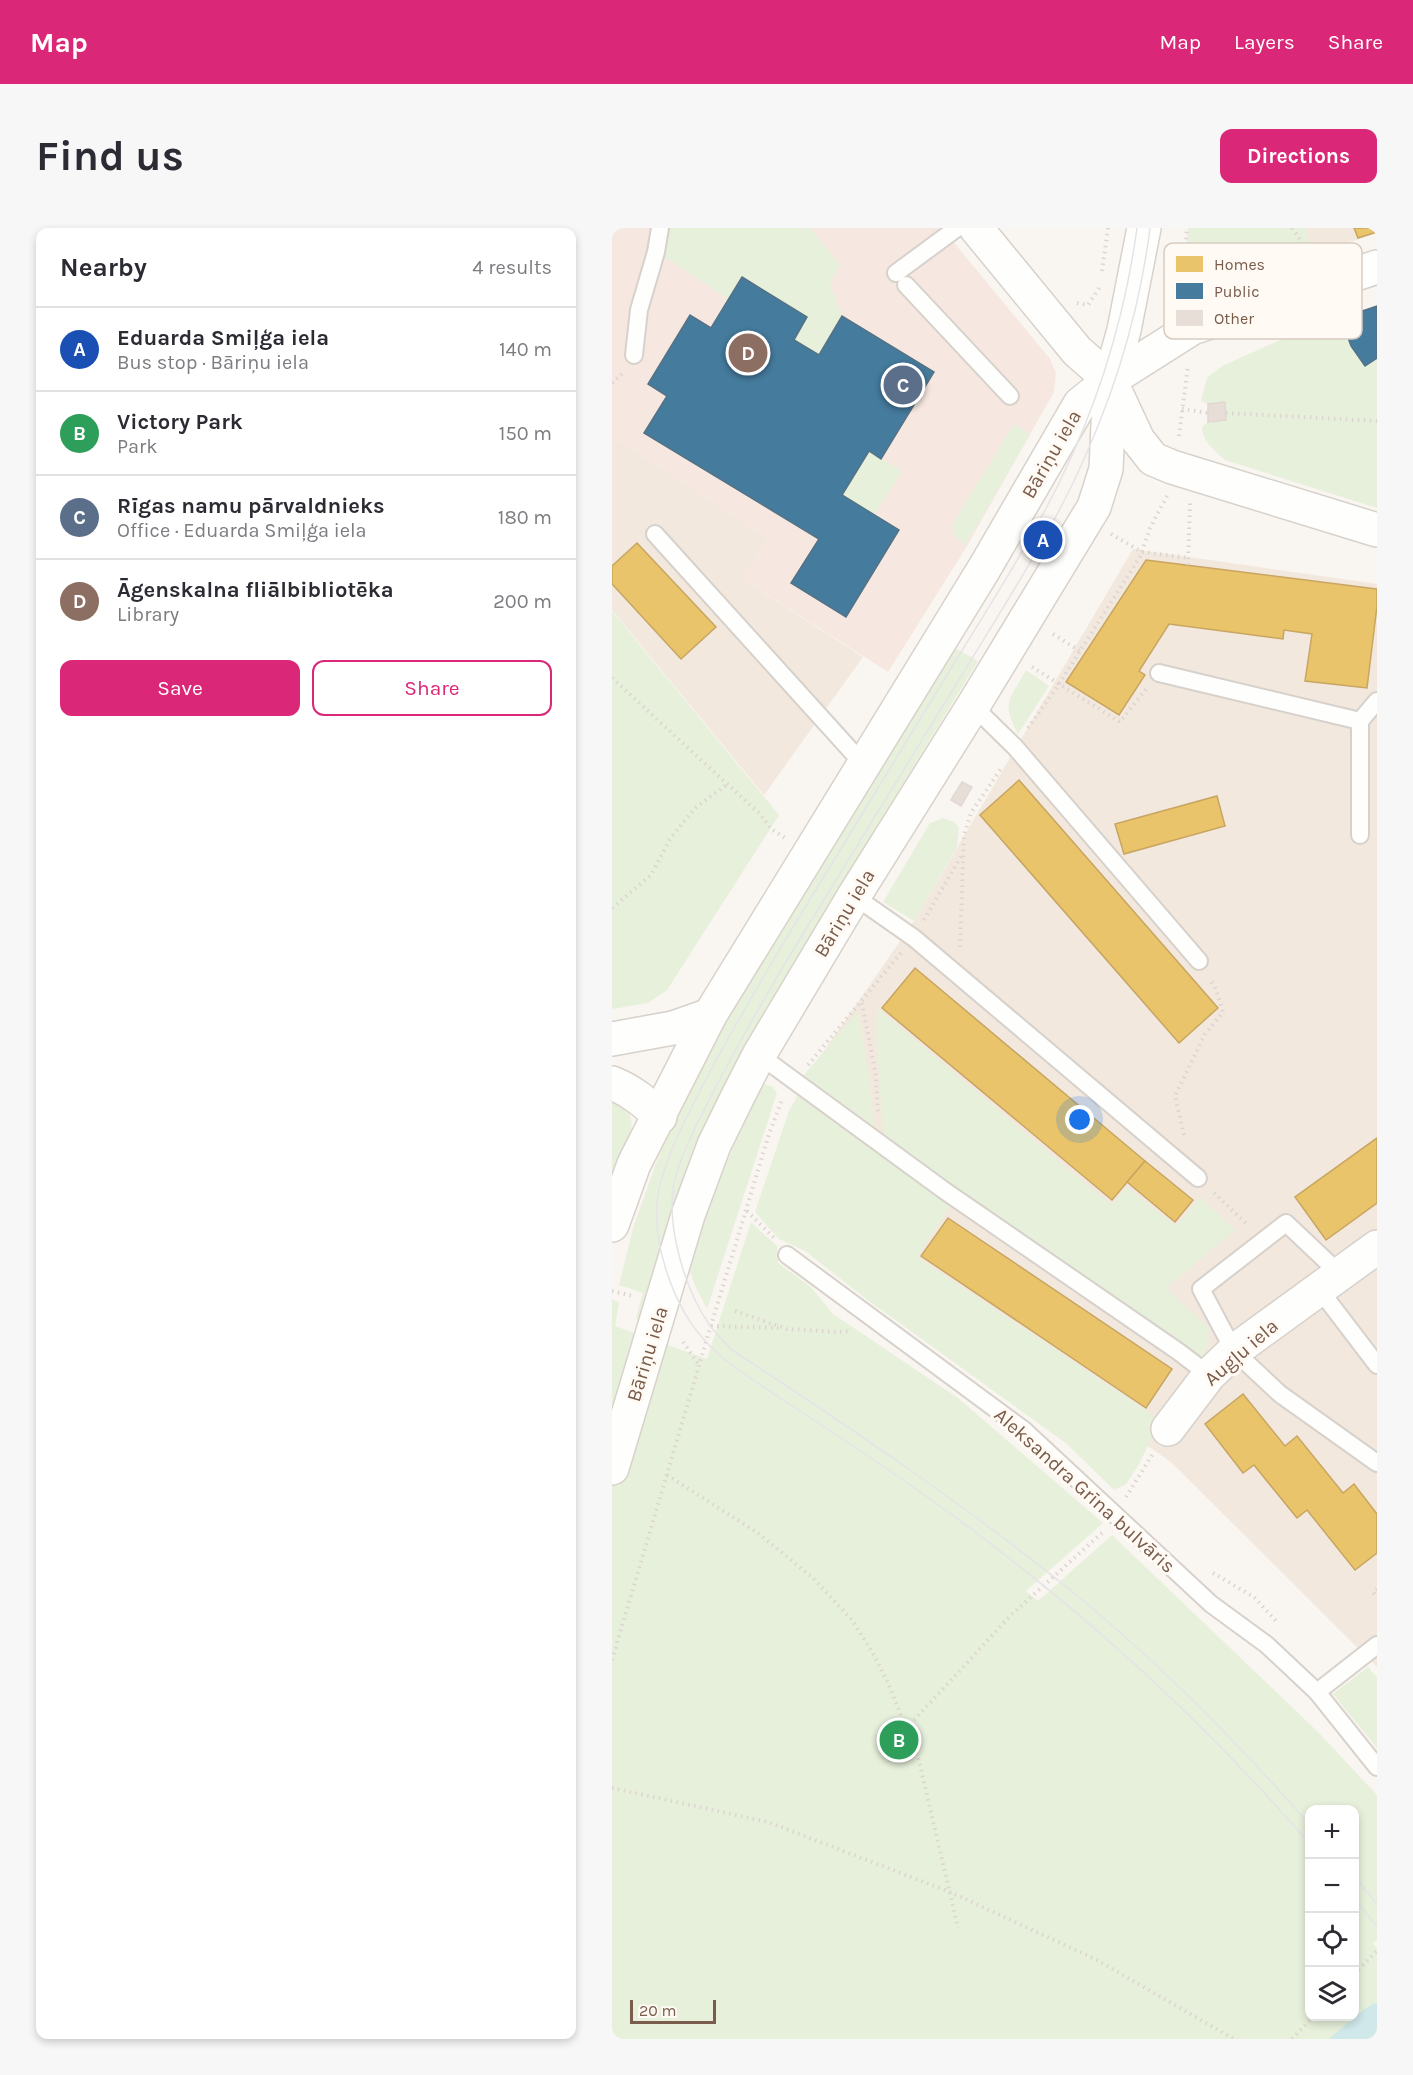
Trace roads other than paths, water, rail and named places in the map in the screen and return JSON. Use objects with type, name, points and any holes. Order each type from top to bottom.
[{"type":"street","points":[[976,228],[1077,351],[1110,380],[1138,440],[1153,459],[1172,467],[1377,530]]},
{"type":"street","name":"Bāriņu iela","points":[[612,1468],[617,1430],[688,1215],[714,1145],[759,1055],[854,896],[1094,507],[1106,470],[1110,380],[1130,303],[1144,228]]},
{"type":"street","points":[[1362,272],[1377,267]]},
{"type":"street","points":[[1110,380],[1175,339]]},
{"type":"street","name":"Bāriņu iela","points":[[612,1225],[634,1164],[660,1117],[710,1015],[984,570],[1080,404],[1110,380]]},
{"type":"street","points":[[612,1039],[674,1029],[710,1015]]},
{"type":"street","points":[[612,1083],[639,1096],[660,1117]]},
{"type":"street","name":"Augļu iela","points":[[1168,1429],[1209,1375],[1234,1352],[1377,1247]]},
{"type":"lane","points":[[634,355],[639,310],[656,252],[660,228]]},
{"type":"lane","points":[[957,228],[901,279],[1010,396]]},
{"type":"lane","points":[[655,534],[864,765]]},
{"type":"lane","points":[[1159,673],[1360,720]]},
{"type":"lane","points":[[1360,835],[1360,720],[1377,702]]},
{"type":"lane","points":[[973,706],[1015,747],[1199,961]]},
{"type":"lane","points":[[854,896],[914,938],[1198,1178]]},
{"type":"lane","points":[[759,1055],[879,1143],[1209,1375]]},
{"type":"lane","points":[[1377,1365],[1329,1281],[1286,1223],[1201,1289],[1234,1352],[1280,1394],[1377,1463]]},
{"type":"lane","name":"Aleksandra Grīna bulvāris","points":[[787,1255],[1024,1430],[1211,1604],[1267,1645],[1317,1692],[1377,1767]]},
{"type":"lane","points":[[1317,1692],[1377,1645]]},
{"type":"water","points":[[1374,2003],[1377,2004],[1377,2032],[1370,2039],[1329,2039],[1350,2021],[1359,2021],[1359,2014]]},
{"type":"tram line","points":[[1137,228],[1132,261],[1109,358],[1087,420],[1060,481],[1006,579],[787,937],[716,1061],[681,1129],[665,1168],[657,1201],[657,1223],[665,1267],[673,1289],[694,1328],[715,1351],[751,1379],[866,1454],[970,1528],[1074,1611],[1124,1654],[1220,1746],[1305,1838]]},
{"type":"tram line","points":[[1150,228],[1139,293],[1122,358],[1088,451],[1074,481],[1018,583],[798,942],[732,1057],[695,1127],[680,1162],[674,1183],[673,1219],[680,1258],[693,1296],[711,1327],[732,1350],[909,1470],[996,1532],[1080,1598],[1200,1707],[1305,1819]]},
{"type":"tram line","points":[[1359,1882],[1377,1904]]},
{"type":"tram line","points":[[1359,1904],[1377,1927]]},
{"type":"place","name":"Āgenskalna fliālbibliotēka","points":[[748,353]]},
{"type":"place","name":"Rīgas namu pārvaldnieks","points":[[903,385]]},
{"type":"place","name":"Eduarda Smiļģa iela","points":[[1043,540]]},
{"type":"place","name":"Victory Park","points":[[899,1740]]}]
